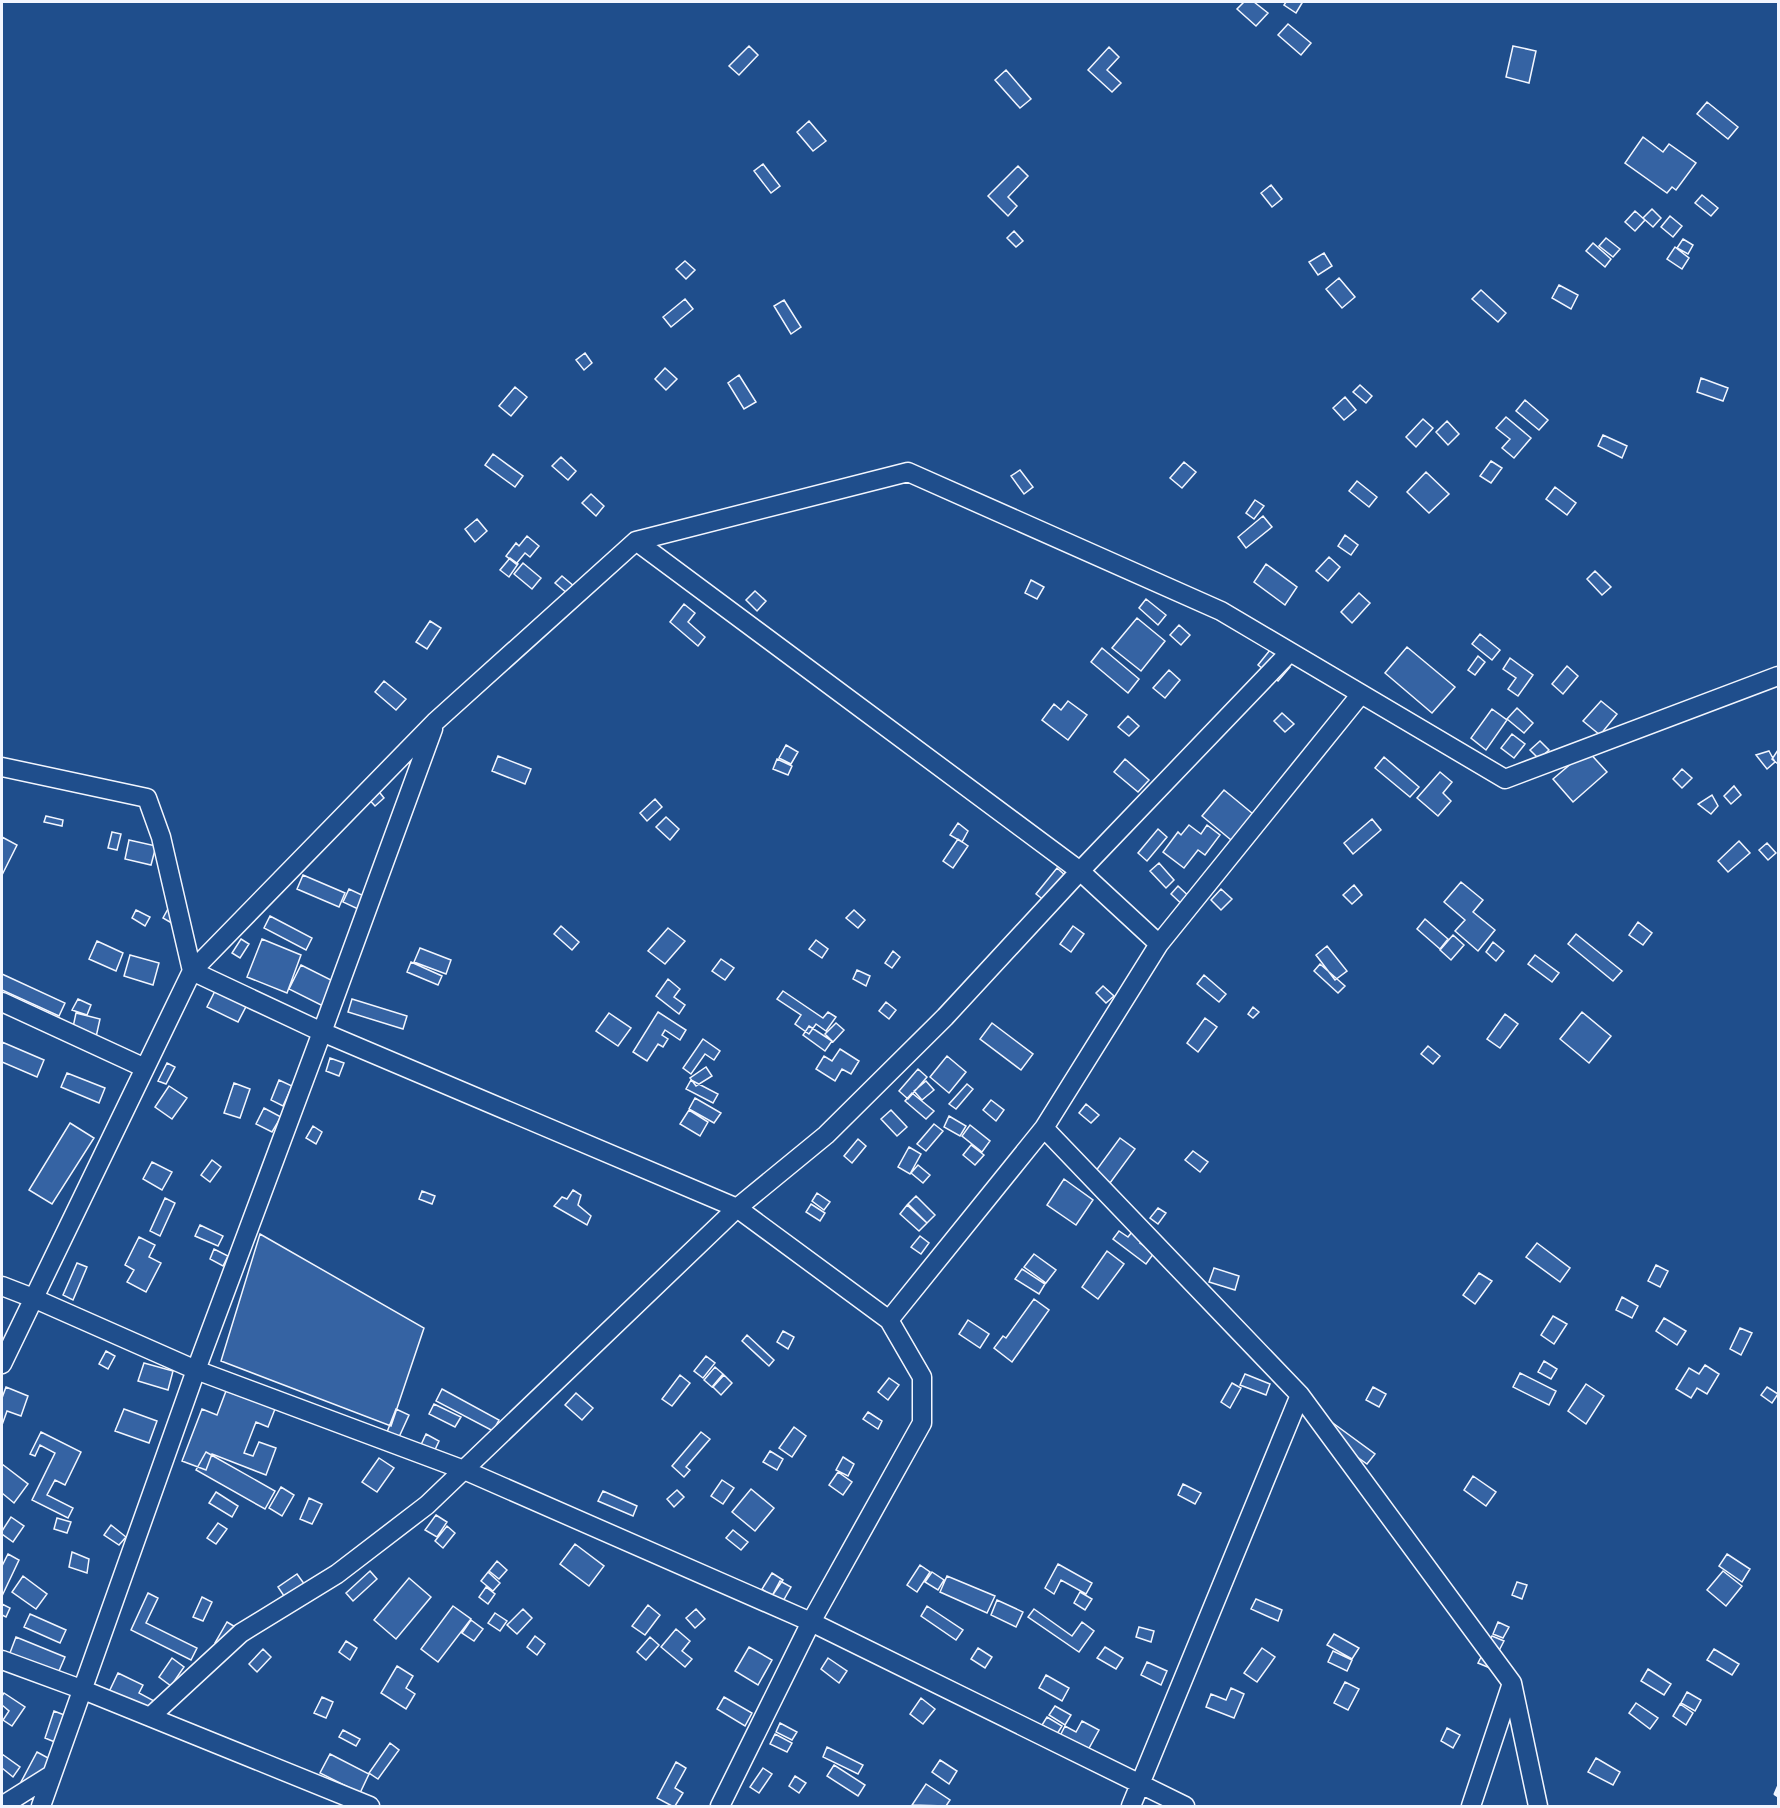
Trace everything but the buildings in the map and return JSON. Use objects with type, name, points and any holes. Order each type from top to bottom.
[{"type":"street","points":[[2,1364],[192,971],[435,722],[636,541],[908,472],[1221,611],[1504,779],[1779,676]]},
{"type":"street","points":[[636,541],[1080,871],[1159,944]]},
{"type":"street","points":[[150,1717],[241,1633],[337,1574],[427,1505],[737,1208],[834,1127],[945,1017],[1080,871],[1290,652]]},
{"type":"street","points":[[889,1320],[1044,1128],[1159,944],[1361,694]]},
{"type":"street","points":[[40,1806],[196,1370],[435,722]]},
{"type":"street","points":[[2,767],[147,798],[161,837],[192,971]]},
{"type":"street","points":[[192,971],[322,1032],[737,1208],[889,1320],[922,1377],[922,1423],[811,1622],[720,1806]]},
{"type":"street","points":[[2,1002],[145,1068]]},
{"type":"street","points":[[1044,1128],[1300,1395],[1512,1683],[1538,1806]]},
{"type":"street","points":[[2,1286],[196,1370],[464,1470],[811,1622],[1185,1806]]},
{"type":"street","points":[[1131,1806],[1300,1395]]},
{"type":"street","points":[[2,1660],[81,1689],[370,1806]]},
{"type":"street","points":[[1471,1806],[1512,1683]]},
{"type":"street","points":[[2,1806],[51,1775]]},
{"type":"wall","points":[[1778,1787],[1775,1794],[1778,1796]]}]
